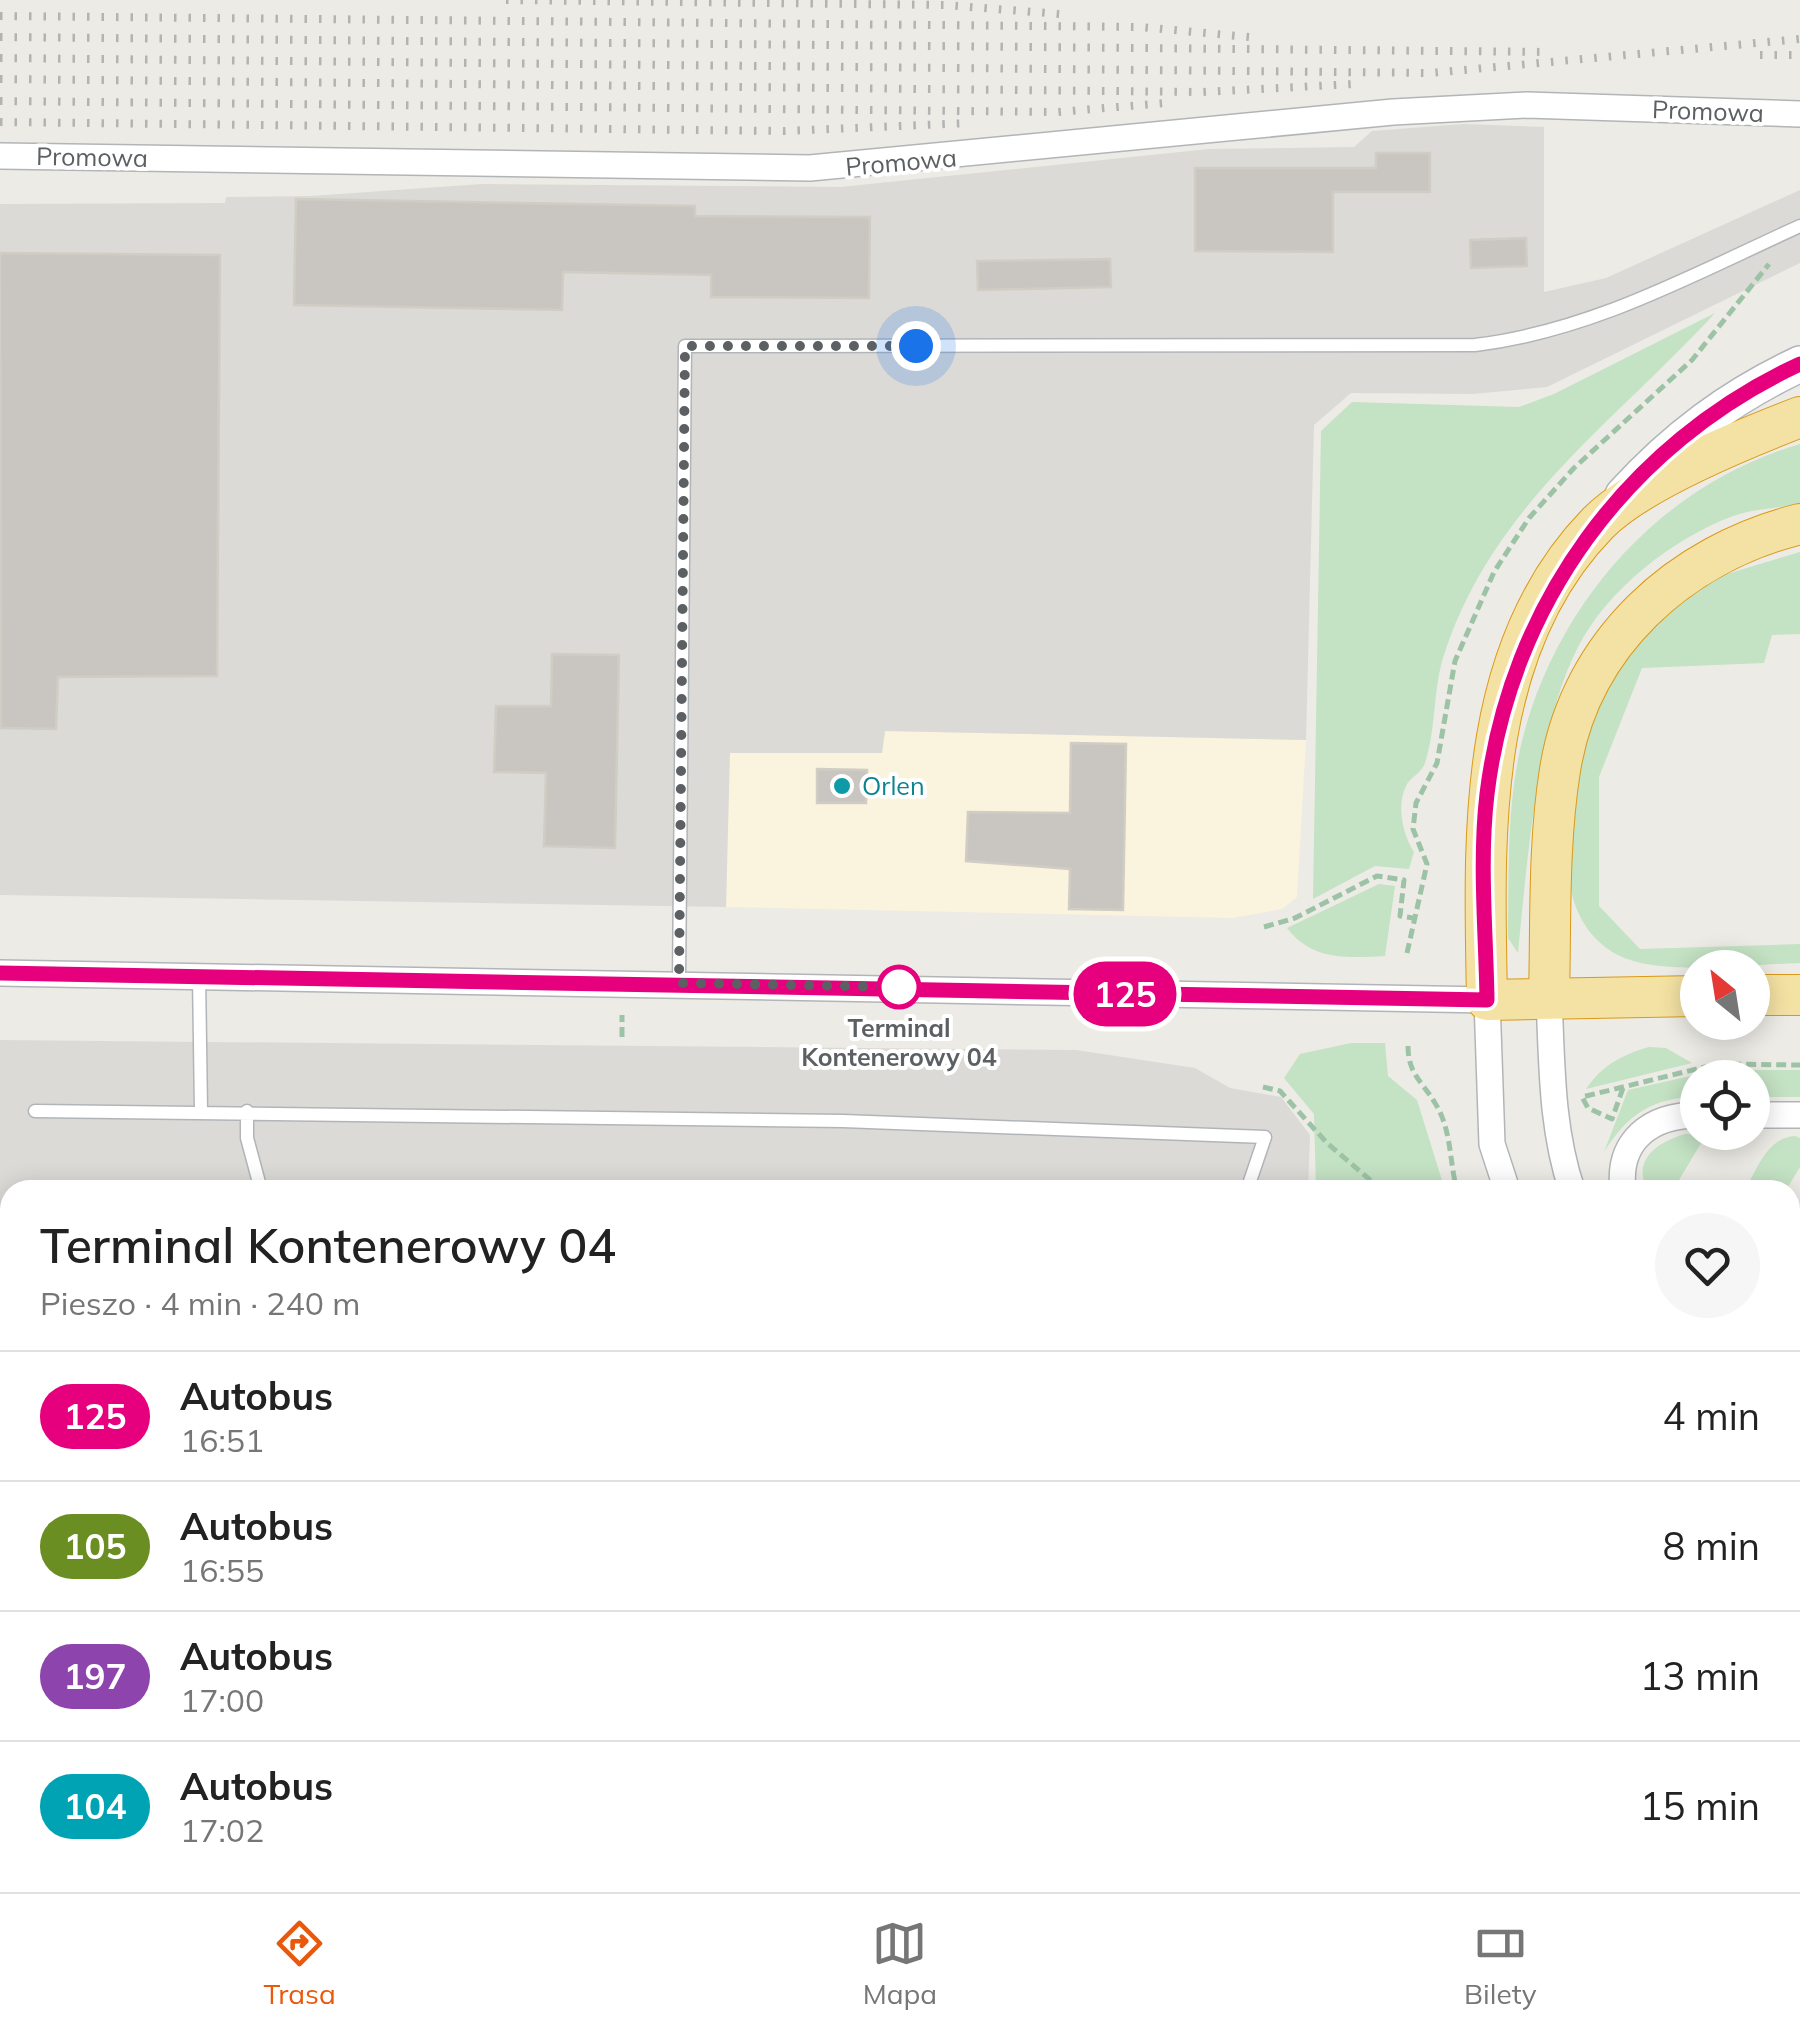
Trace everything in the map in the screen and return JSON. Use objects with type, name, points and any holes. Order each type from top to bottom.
[{"type":"highway","points":[[1680,996],[1487,1000],[1484,854],[1487,796],[1500,715],[1522,648],[1552,586],[1599,522],[1669,476],[1800,417]]},
{"type":"highway","points":[[1549,998],[1552,841],[1560,768],[1572,720],[1594,670],[1619,634],[1657,595],[1713,556],[1757,534],[1800,524]]},
{"type":"highway","points":[[1770,996],[1800,995]]},
{"type":"main road","points":[[1599,522],[1659,456],[1704,418],[1748,388],[1798,365]]},
{"type":"street","name":"Promowa","points":[[0,156],[824,168],[1392,112],[1526,105],[1800,114]]},
{"type":"street","points":[[0,973],[1487,1000],[1487,1098],[1492,1144],[1504,1180]]},
{"type":"street","points":[[1549,998],[1553,1097],[1560,1152],[1569,1180]]},
{"type":"street","points":[[1770,1115],[1800,1115]]},
{"type":"street","points":[[1623,1180],[1622,1163],[1628,1143],[1663,1120],[1680,1118]]},
{"type":"lane","points":[[679,983],[685,346],[1476,345],[1529,338],[1611,312],[1800,226]]},
{"type":"lane","points":[[199,975],[202,1111]]},
{"type":"lane","points":[[35,1112],[844,1121],[1265,1137],[1250,1180]]},
{"type":"lane","points":[[247,1112],[247,1138],[258,1180]]},
{"type":"path","points":[[1407,953],[1427,864],[1413,829],[1416,803],[1437,763],[1444,704],[1470,621],[1494,572],[1529,518],[1574,468],[1692,360],[1800,226]]},
{"type":"path","points":[[1264,927],[1295,918],[1377,876],[1404,880],[1400,916],[1413,918]]},
{"type":"path","points":[[622,1015],[622,1037]]},
{"type":"path","points":[[1408,1046],[1408,1066],[1435,1102],[1448,1130],[1456,1180]]},
{"type":"path","points":[[1622,1088],[1612,1119],[1588,1108],[1582,1097],[1717,1064],[1800,1065]]},
{"type":"path","points":[[1263,1087],[1280,1091],[1327,1143],[1370,1180]]},
{"type":"shaded area","points":[[1463,124],[1544,127],[1544,292],[1606,278],[1800,190],[1800,263],[1547,387],[1473,394],[1351,393],[1314,425],[1306,740],[885,731],[882,753],[730,753],[726,907],[0,895],[0,204],[225,203],[226,197],[311,196],[482,184],[840,187],[1209,149],[1354,147],[1372,131]]},
{"type":"shaded area","points":[[885,731],[1306,740],[1297,897],[1282,909],[1233,918],[726,907],[729,753],[882,753]]},
{"type":"shaded area","points":[[0,1040],[1076,1050],[1195,1068],[1230,1088],[1281,1097],[1310,1135],[1308,1180],[0,1180]]},
{"type":"green space","points":[[1715,313],[1558,471],[1491,556],[1464,604],[1443,658],[1425,763],[1408,783],[1401,802],[1402,820],[1414,852],[1409,869],[1375,866],[1313,899],[1321,431],[1352,402],[1519,407],[1554,394]]},
{"type":"green space","points":[[1800,444],[1800,504],[1733,516],[1665,552],[1606,605],[1578,647],[1564,679],[1543,755],[1518,953],[1508,938],[1515,778],[1526,726],[1543,677],[1566,631],[1627,550],[1665,515],[1706,486],[1751,462]]},
{"type":"green space","points":[[1800,552],[1800,634],[1772,635],[1764,663],[1642,668],[1599,777],[1599,906],[1640,949],[1800,944],[1800,963],[1770,965],[1770,950],[1680,950],[1680,967],[1636,962],[1602,945],[1584,924],[1573,898],[1571,823],[1587,731],[1603,689],[1642,636],[1726,566],[1730,573]]},
{"type":"green space","points":[[1379,884],[1395,886],[1385,956],[1344,957],[1319,952],[1287,928]]},
{"type":"green space","points":[[1351,1043],[1385,1043],[1388,1076],[1417,1100],[1442,1180],[1316,1180],[1314,1114],[1284,1078],[1300,1054]]},
{"type":"green space","points":[[1649,1047],[1666,1048],[1687,1060],[1680,1060],[1680,1066],[1586,1089],[1599,1073]]},
{"type":"green space","points":[[1770,1070],[1800,1070],[1800,1097],[1770,1097]]},
{"type":"green space","points":[[1680,1078],[1680,1098],[1654,1105],[1632,1118],[1604,1152],[1628,1090]]},
{"type":"green space","points":[[1680,1136],[1680,1150],[1697,1150],[1679,1180],[1643,1180],[1645,1161],[1657,1147]]},
{"type":"green space","points":[[1800,1138],[1800,1167],[1792,1180],[1750,1180],[1770,1148],[1777,1142]]},
{"type":"building","points":[[1376,153],[1430,153],[1430,192],[1333,192],[1333,252],[1195,251],[1195,168],[1376,168]]},
{"type":"building","points":[[296,199],[695,206],[695,216],[870,217],[869,298],[711,297],[711,275],[563,272],[562,310],[294,305]]},
{"type":"building","points":[[1526,238],[1527,266],[1471,268],[1470,240]]},
{"type":"building","points":[[0,253],[220,255],[217,676],[58,677],[56,729],[1,728]]},
{"type":"building","points":[[1110,259],[1111,287],[978,290],[977,261]]},
{"type":"building","points":[[552,654],[619,655],[615,848],[544,846],[546,773],[494,772],[496,706],[551,706]]},
{"type":"building","points":[[1071,743],[1126,744],[1123,910],[1069,909],[1070,869],[966,861],[968,812],[1070,813]]},
{"type":"building","name":"Orlen","points":[[817,769],[867,770],[866,803],[817,803]]},
{"type":"railway","points":[[506,0],[945,5],[1060,14]]},
{"type":"railway","points":[[0,16],[1141,27],[1259,38]]},
{"type":"railway","points":[[0,37],[1550,52]]},
{"type":"railway","points":[[0,58],[1431,73],[1800,39]]},
{"type":"railway","points":[[1760,55],[1800,55]]},
{"type":"railway","points":[[0,79],[1202,92],[1355,84]]},
{"type":"railway","points":[[0,101],[1058,112],[1165,103]]},
{"type":"railway","points":[[0,122],[785,131],[970,123]]},
{"type":"bus line","name":"125","points":[[0,973],[1487,1000],[1487,796],[1500,715],[1522,648],[1552,586],[1599,522],[1659,456],[1748,388],[1800,364]]},
{"type":"place","name":"Orlen","points":[[842,786]]},
{"type":"place","name":"Terminal Kontenerowy 04","points":[[899,987]]},
{"type":"route","points":[[899,987],[679,983],[685,346],[916,346]]}]
